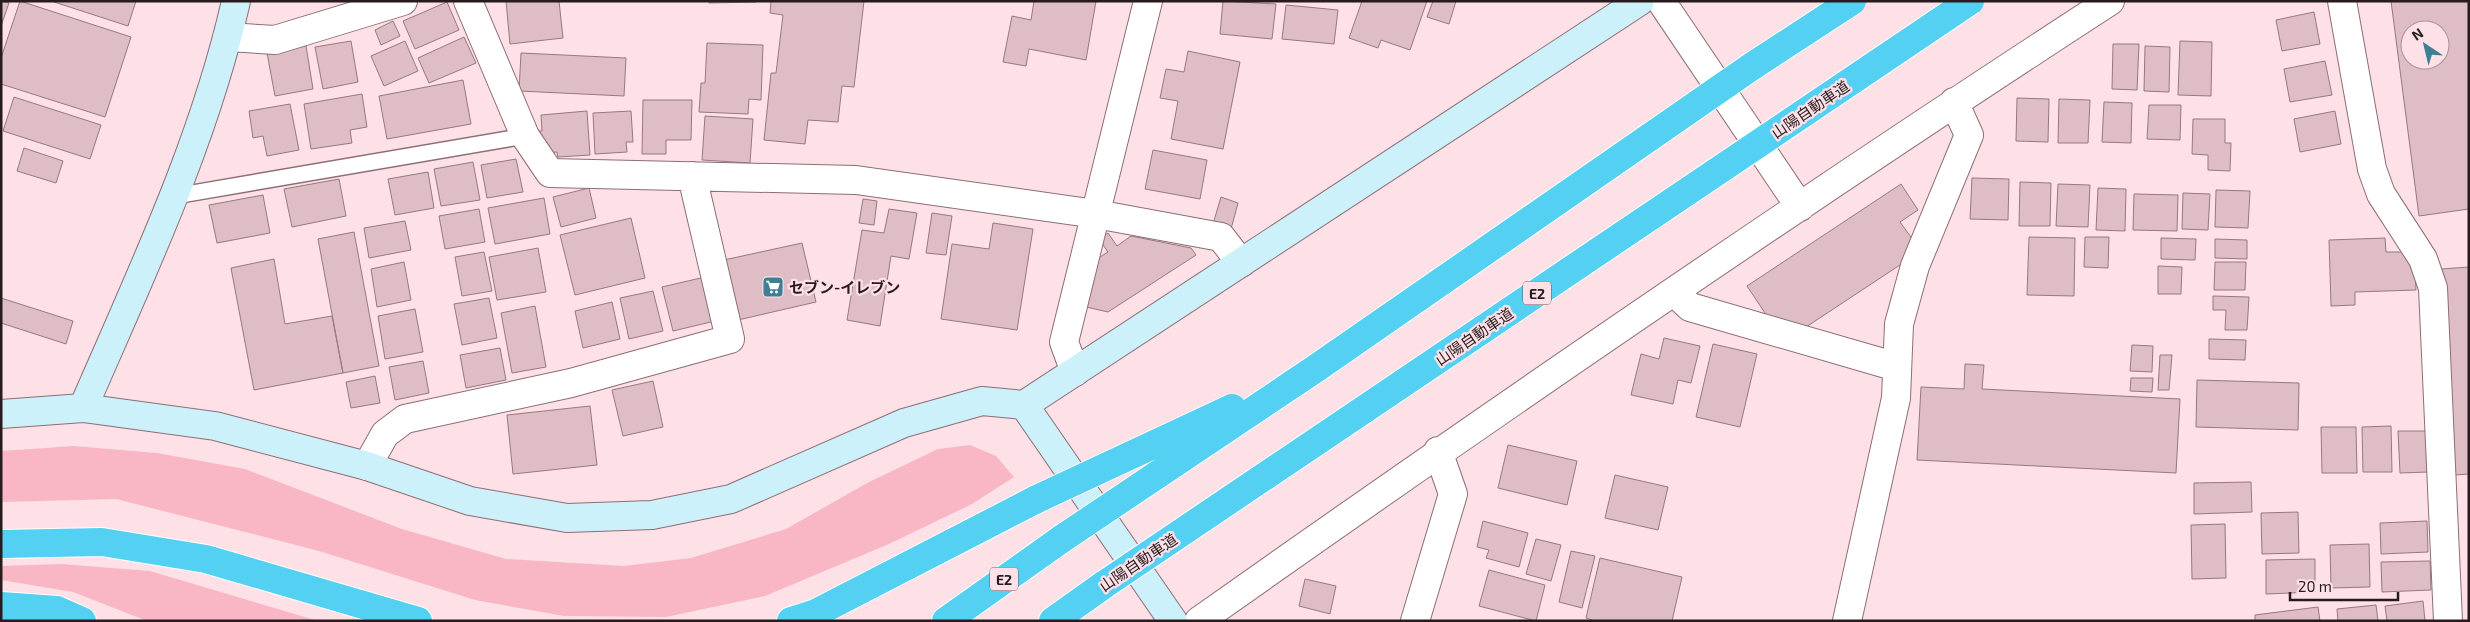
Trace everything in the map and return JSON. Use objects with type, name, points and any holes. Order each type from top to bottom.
[{"type":"highway","name":"E2","points":[[946,621],[1063,538],[1315,369],[1751,67],[1852,1]]},
{"type":"highway","name":"山陽自動車道","points":[[1053,621],[1105,584],[1970,1]]},
{"type":"highway","points":[[791,621],[816,613],[1037,499],[1315,369]]},
{"type":"highway","points":[[1,544],[102,542],[206,559],[418,621]]},
{"type":"highway","points":[[1,606],[57,610],[82,621]]},
{"type":"street","points":[[83,408],[175,196],[228,37],[236,1]]},
{"type":"street","points":[[228,37],[275,40],[404,1]]},
{"type":"street","points":[[468,1],[525,136],[550,173],[856,180],[1096,214],[1221,237],[1241,263]]},
{"type":"street","points":[[1075,372],[1064,342],[1148,1]]},
{"type":"street","points":[[1,414],[83,408],[215,426],[367,466],[470,501],[567,518],[652,515],[731,499],[904,423],[982,401],[1024,405],[1640,1]]},
{"type":"street","points":[[1661,1],[1800,206]]},
{"type":"street","points":[[1199,621],[1438,451],[1954,102],[2110,1]]},
{"type":"street","points":[[2342,1],[2372,169],[2380,194],[2423,259],[2433,288],[2448,621]]},
{"type":"street","points":[[1848,621],[1896,398],[1899,324],[1915,266],[1969,135],[1954,102]]},
{"type":"street","points":[[367,466],[385,434],[405,419],[571,383],[730,339],[692,176]]},
{"type":"street","points":[[1674,292],[1690,307],[1897,367]]},
{"type":"street","points":[[1024,405],[1172,621]]},
{"type":"street","points":[[1415,621],[1453,494],[1438,451]]},
{"type":"lane","points":[[175,196],[525,136]]},
{"type":"shaded area","points":[[970,445],[996,456],[1014,477],[972,504],[889,544],[765,596],[666,617],[564,616],[475,600],[319,551],[116,499],[1,502],[1,451],[74,446],[157,453],[245,469],[402,529],[506,559],[624,566],[691,558],[786,529],[869,482],[938,449]]},
{"type":"shaded area","points":[[61,564],[150,571],[318,621],[147,621],[73,592],[1,580],[1,566]]},
{"type":"building","points":[[1,1],[9,3],[1,26]]},
{"type":"building","points":[[20,1],[131,37],[105,117],[1,84],[1,58]]},
{"type":"building","points":[[51,1],[136,1],[128,26]]},
{"type":"building","points":[[506,1],[559,1],[563,38],[510,44]]},
{"type":"building","points":[[709,1],[756,1],[756,2],[709,3]]},
{"type":"building","points":[[771,1],[864,1],[854,87],[842,86],[838,122],[808,120],[805,144],[764,140],[771,73],[776,73],[783,15],[770,13]]},
{"type":"building","points":[[1034,1],[1096,1],[1086,60],[1029,49],[1026,66],[1003,62],[1012,16],[1031,20]]},
{"type":"building","points":[[1223,1],[1276,4],[1272,39],[1220,34]]},
{"type":"building","points":[[1362,1],[1427,1],[1410,50],[1381,40],[1378,48],[1349,38]]},
{"type":"building","points":[[1433,1],[1456,1],[1449,24],[1427,17]]},
{"type":"building","points":[[2391,1],[2469,1],[2469,209],[2419,216]]},
{"type":"building","points":[[447,2],[459,30],[415,49],[403,21]]},
{"type":"building","points":[[1286,5],[1338,10],[1334,44],[1282,39]]},
{"type":"building","points":[[2314,12],[2320,44],[2282,51],[2276,20]]},
{"type":"building","points":[[393,21],[400,36],[381,45],[375,30]]},
{"type":"building","points":[[464,37],[476,63],[429,83],[418,58]]},
{"type":"building","points":[[351,41],[358,82],[323,89],[315,47]]},
{"type":"building","points":[[405,41],[418,71],[384,86],[371,56]]},
{"type":"building","points":[[2180,41],[2212,42],[2211,96],[2178,95]]},
{"type":"building","points":[[707,43],[763,45],[761,100],[749,99],[748,114],[699,112],[701,83],[705,83]]},
{"type":"building","points":[[2113,44],[2139,44],[2137,90],[2112,89]]},
{"type":"building","points":[[306,46],[313,89],[275,96],[267,53]]},
{"type":"building","points":[[2145,46],[2170,47],[2169,92],[2144,91]]},
{"type":"building","points":[[1188,51],[1240,62],[1223,149],[1171,139],[1178,101],[1160,98],[1166,69],[1184,72]]},
{"type":"building","points":[[521,53],[626,58],[624,96],[519,91]]},
{"type":"building","points":[[2325,61],[2332,95],[2290,102],[2284,69]]},
{"type":"building","points":[[463,80],[471,124],[387,139],[379,96]]},
{"type":"building","points":[[362,94],[367,127],[350,130],[352,143],[311,149],[304,104]]},
{"type":"building","points":[[14,97],[101,125],[90,159],[3,131]]},
{"type":"building","points":[[2017,98],[2049,99],[2048,142],[2016,141]]},
{"type":"building","points":[[2059,99],[2090,100],[2088,143],[2058,143]]},
{"type":"building","points":[[643,100],[692,100],[691,140],[666,140],[666,154],[642,154]]},
{"type":"building","points":[[2104,102],[2132,103],[2131,143],[2102,142]]},
{"type":"building","points":[[290,104],[299,150],[267,156],[263,136],[253,138],[249,111]]},
{"type":"building","points":[[2149,105],[2181,105],[2180,140],[2147,139]]},
{"type":"building","points":[[587,111],[590,155],[558,157],[557,152],[545,153],[538,131],[542,131],[541,115]]},
{"type":"building","points":[[631,111],[633,142],[626,142],[627,152],[595,154],[593,113]]},
{"type":"building","points":[[2335,111],[2341,144],[2300,152],[2294,119]]},
{"type":"building","points":[[705,116],[753,119],[750,163],[702,160]]},
{"type":"building","points":[[2193,119],[2225,119],[2225,143],[2231,143],[2230,171],[2208,170],[2208,155],[2192,154]]},
{"type":"building","points":[[24,148],[63,161],[56,183],[17,171]]},
{"type":"building","points":[[1153,150],[1207,160],[1200,199],[1145,189]]},
{"type":"building","points":[[516,159],[523,192],[487,198],[481,165]]},
{"type":"building","points":[[473,162],[480,200],[441,206],[434,169]]},
{"type":"building","points":[[428,172],[434,208],[395,215],[388,179]]},
{"type":"building","points":[[1972,178],[2009,179],[2008,220],[1970,219]]},
{"type":"building","points":[[339,179],[346,216],[292,227],[284,189]]},
{"type":"building","points":[[2020,182],[2051,183],[2050,226],[2019,226]]},
{"type":"building","points":[[1901,184],[1918,210],[1900,222],[1913,240],[1906,261],[1806,327],[1767,316],[1747,286]]},
{"type":"building","points":[[2058,184],[2090,185],[2088,227],[2056,226]]},
{"type":"building","points":[[589,188],[596,218],[561,227],[553,197]]},
{"type":"building","points":[[2098,188],[2126,189],[2125,231],[2096,230]]},
{"type":"building","points":[[2216,190],[2250,191],[2248,228],[2215,227]]},
{"type":"building","points":[[2183,193],[2210,194],[2208,230],[2182,229]]},
{"type":"building","points":[[2134,194],[2178,195],[2177,231],[2133,230]]},
{"type":"building","points":[[263,195],[270,233],[217,243],[209,205]]},
{"type":"building","points":[[1221,197],[1238,203],[1231,229],[1213,224]]},
{"type":"building","points":[[544,198],[550,234],[495,244],[488,208]]},
{"type":"building","points":[[863,199],[877,201],[874,225],[859,223]]},
{"type":"building","points":[[479,209],[485,242],[445,249],[439,216]]},
{"type":"building","points":[[889,209],[917,213],[909,259],[891,256],[880,326],[847,320],[862,230],[884,233]]},
{"type":"building","points":[[932,213],[952,216],[946,255],[926,253]]},
{"type":"building","points":[[631,218],[645,278],[575,295],[560,235]]},
{"type":"building","points":[[405,221],[411,250],[369,258],[364,228]]},
{"type":"building","points":[[993,223],[1033,229],[1017,330],[941,319],[952,244],[989,249]]},
{"type":"building","points":[[354,232],[379,366],[343,373],[318,239]]},
{"type":"building","points":[[1108,233],[1117,246],[1131,236],[1191,248],[1196,255],[1108,312],[1082,306],[1095,260],[1108,252],[1099,239]]},
{"type":"building","points":[[2029,237],[2075,238],[2074,296],[2027,295]]},
{"type":"building","points":[[2085,237],[2109,237],[2108,268],[2084,267]]},
{"type":"building","points":[[2161,238],[2196,239],[2195,260],[2161,259]]},
{"type":"building","points":[[2385,238],[2386,252],[2414,252],[2416,290],[2355,292],[2355,305],[2331,306],[2329,240]]},
{"type":"building","points":[[2215,239],[2247,240],[2247,259],[2215,258]]},
{"type":"building","points":[[802,243],[816,302],[738,320],[724,260]]},
{"type":"building","points":[[538,248],[546,292],[497,300],[489,257]]},
{"type":"building","points":[[484,252],[492,291],[462,296],[455,257]]},
{"type":"building","points":[[274,259],[285,324],[332,316],[343,373],[254,390],[231,268]]},
{"type":"building","points":[[404,262],[411,300],[377,307],[371,269]]},
{"type":"building","points":[[2215,262],[2246,262],[2245,290],[2214,290]]},
{"type":"building","points":[[2158,266],[2182,267],[2181,294],[2158,294]]},
{"type":"building","points":[[2469,267],[2469,474],[2455,475],[2441,269]]},
{"type":"building","points":[[705,277],[715,321],[673,331],[662,287]]},
{"type":"building","points":[[653,291],[663,331],[629,339],[620,298]]},
{"type":"building","points":[[2213,296],[2249,297],[2247,330],[2225,330],[2226,310],[2213,310]]},
{"type":"building","points":[[1,298],[73,321],[66,344],[1,323]]},
{"type":"building","points":[[489,298],[497,338],[462,345],[454,304]]},
{"type":"building","points":[[612,302],[620,339],[583,348],[575,311]]},
{"type":"building","points":[[535,306],[546,367],[512,373],[501,313]]},
{"type":"building","points":[[415,309],[423,352],[385,359],[378,316]]},
{"type":"building","points":[[1664,338],[1700,346],[1691,383],[1678,380],[1673,404],[1631,395],[1641,354],[1659,359]]},
{"type":"building","points":[[2209,339],[2246,340],[2245,360],[2209,359]]},
{"type":"building","points":[[1713,344],[1757,354],[1740,427],[1696,417]]},
{"type":"building","points":[[2132,345],[2153,346],[2152,372],[2130,371]]},
{"type":"building","points":[[500,348],[506,380],[466,388],[460,355]]},
{"type":"building","points":[[2160,355],[2172,355],[2169,390],[2158,390]]},
{"type":"building","points":[[423,361],[429,393],[395,400],[389,367]]},
{"type":"building","points":[[1965,364],[1984,365],[1982,389],[2180,399],[2176,473],[1917,460],[1921,387],[1964,389]]},
{"type":"building","points":[[375,376],[380,403],[351,408],[346,382]]},
{"type":"building","points":[[2131,378],[2153,378],[2152,392],[2130,391]]},
{"type":"building","points":[[2197,380],[2299,383],[2298,430],[2196,427]]},
{"type":"building","points":[[653,381],[663,427],[623,436],[612,390]]},
{"type":"building","points":[[590,406],[597,465],[513,474],[507,415]]},
{"type":"building","points":[[2391,426],[2392,472],[2363,472],[2362,427]]},
{"type":"building","points":[[2321,427],[2356,427],[2357,473],[2322,473]]},
{"type":"building","points":[[2398,431],[2427,431],[2428,472],[2400,473]]},
{"type":"building","points":[[1508,445],[1577,461],[1567,505],[1498,488]]},
{"type":"building","points":[[1615,475],[1668,487],[1658,530],[1605,518]]},
{"type":"building","points":[[2251,482],[2252,512],[2194,514],[2194,483]]},
{"type":"building","points":[[2298,512],[2299,553],[2262,554],[2261,513]]},
{"type":"building","points":[[1483,521],[1528,533],[1519,567],[1486,558],[1489,550],[1477,547]]},
{"type":"building","points":[[2427,521],[2428,552],[2381,554],[2380,523]]},
{"type":"building","points":[[2225,524],[2226,578],[2192,579],[2191,525]]},
{"type":"building","points":[[1536,539],[1561,545],[1551,581],[1526,574]]},
{"type":"building","points":[[2369,544],[2370,587],[2331,588],[2330,545]]},
{"type":"building","points":[[1571,551],[1595,556],[1582,608],[1559,602]]},
{"type":"building","points":[[1600,558],[1682,577],[1672,621],[1595,621],[1586,618]]},
{"type":"building","points":[[2315,559],[2315,592],[2266,594],[2266,560]]},
{"type":"building","points":[[2430,561],[2431,590],[2382,592],[2381,562]]},
{"type":"building","points":[[1489,570],[1545,585],[1536,621],[1479,606]]},
{"type":"building","points":[[1305,579],[1336,586],[1330,614],[1299,606]]},
{"type":"building","points":[[2423,601],[2425,621],[2387,621],[2385,606]]},
{"type":"building","points":[[2376,605],[2378,621],[2338,621],[2337,609]]},
{"type":"building","points":[[2318,607],[2320,621],[2255,621],[2255,615]]},
{"type":"place","name":"セブン-イレブン","points":[[773,287]]}]
